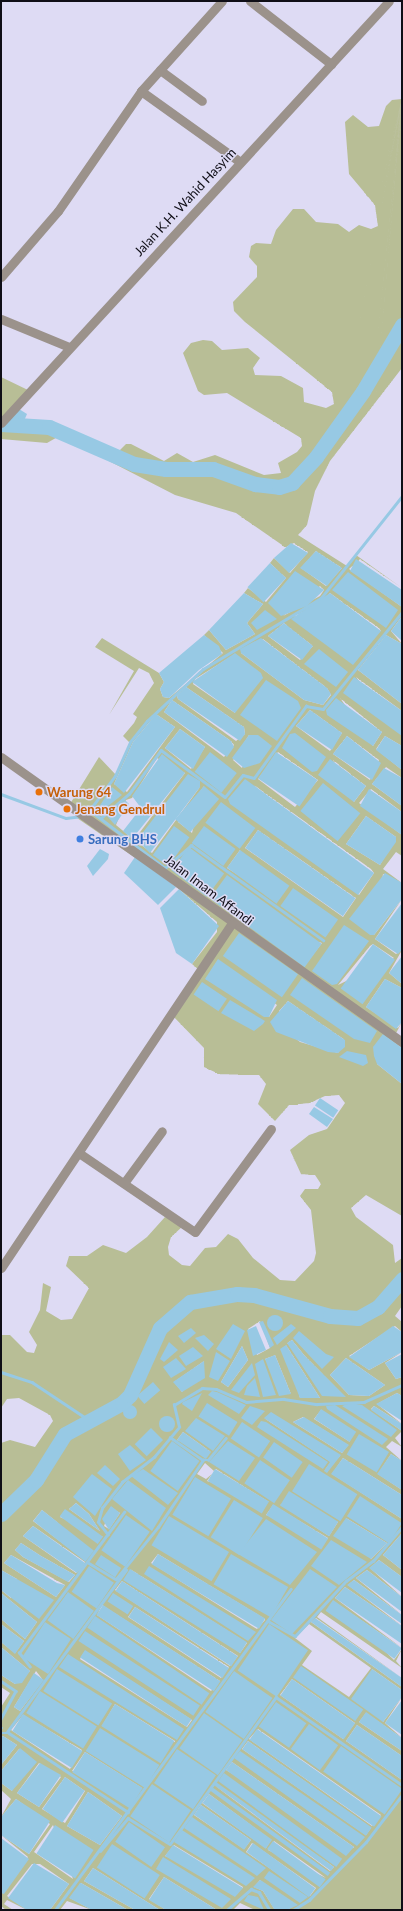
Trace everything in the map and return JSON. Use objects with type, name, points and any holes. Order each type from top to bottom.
[{"type":"street","points":[[1,277],[58,211],[141,91],[222,1]]},
{"type":"street","points":[[250,1],[331,64]]},
{"type":"street","name":"Jalan K.H. Wahid Hasyim","points":[[2,422],[389,1]]},
{"type":"street","points":[[160,70],[202,101]]},
{"type":"street","points":[[141,91],[240,162]]},
{"type":"street","points":[[1,319],[70,347]]},
{"type":"street","name":"Jalan Imam Affandi","points":[[1,757],[86,814],[231,924],[402,1042]]},
{"type":"street","points":[[1,1268],[231,924]]},
{"type":"street","points":[[79,1153],[195,1232],[271,1129]]},
{"type":"street","points":[[124,1183],[162,1131]]},
{"type":"green space","points":[[402,99],[402,368],[330,461],[315,491],[307,525],[298,535],[347,566],[356,555],[402,588],[360,559],[349,569],[402,607],[402,616],[391,631],[402,644],[386,635],[358,670],[402,704],[402,711],[356,677],[402,736],[402,746],[385,736],[376,749],[402,770],[402,778],[386,767],[372,784],[402,806],[402,812],[371,789],[359,803],[402,835],[402,856],[396,852],[383,869],[402,883],[383,874],[374,935],[402,899],[375,939],[396,954],[402,950],[389,973],[402,984],[402,988],[385,979],[366,1007],[398,1028],[402,1022],[394,1037],[402,1042],[402,1048],[383,1035],[377,1064],[402,1084],[402,1216],[366,1195],[351,1208],[356,1217],[393,1245],[395,1263],[402,1258],[402,1306],[395,1316],[402,1322],[402,1332],[395,1326],[349,1356],[369,1370],[402,1352],[385,1363],[396,1379],[402,1377],[402,1396],[397,1393],[377,1404],[402,1424],[374,1406],[371,1409],[402,1431],[395,1438],[402,1447],[392,1441],[386,1447],[402,1461],[391,1454],[378,1474],[402,1490],[402,1495],[343,1458],[332,1474],[402,1519],[402,1533],[383,1555],[402,1570],[402,1577],[379,1560],[370,1568],[402,1597],[367,1570],[356,1578],[402,1615],[354,1580],[348,1585],[402,1626],[345,1587],[335,1598],[402,1648],[333,1601],[394,1660],[402,1649],[396,1661],[402,1668],[321,1612],[317,1617],[402,1678],[316,1618],[311,1622],[402,1687],[402,1690],[372,1669],[383,1722],[402,1697],[385,1723],[402,1738],[366,1713],[359,1722],[402,1751],[402,1756],[357,1725],[346,1741],[402,1780],[402,1910],[287,1910],[290,1909],[260,1880],[254,1887],[263,1891],[275,1910],[255,1910],[240,1903],[233,1910],[217,1910],[164,1877],[149,1899],[166,1910],[160,1910],[93,1868],[84,1881],[135,1910],[128,1910],[81,1883],[70,1898],[92,1910],[67,1901],[60,1910],[50,1910],[69,1884],[40,1864],[32,1864],[7,1896],[27,1910],[7,1900],[4,1904],[13,1910],[6,1910],[1,1906],[1,1893],[28,1857],[1,1835],[29,1854],[50,1824],[16,1799],[1,1817],[11,1799],[1,1790],[1,1783],[12,1791],[19,1749],[1,1771],[1,1765],[17,1745],[3,1736],[1,1738],[1,1707],[10,1693],[1,1687],[1,1675],[15,1684],[30,1671],[1,1647],[1,1642],[15,1653],[24,1641],[1,1624],[1,1619],[25,1639],[37,1622],[1,1593],[1,1590],[11,1598],[17,1579],[1,1570],[1,1443],[10,1440],[35,1447],[53,1421],[50,1415],[19,1398],[7,1399],[1,1408],[1,1335],[10,1335],[27,1352],[34,1353],[37,1345],[29,1332],[40,1310],[43,1283],[51,1287],[46,1311],[61,1320],[72,1319],[89,1288],[66,1266],[69,1256],[87,1256],[103,1245],[126,1253],[147,1237],[165,1217],[183,1226],[171,1237],[168,1247],[169,1255],[182,1265],[190,1266],[205,1248],[216,1247],[228,1234],[238,1239],[253,1258],[280,1280],[295,1281],[314,1261],[316,1253],[311,1210],[300,1196],[305,1189],[318,1189],[321,1184],[315,1175],[301,1174],[290,1150],[309,1135],[327,1129],[345,1103],[339,1095],[325,1096],[309,1103],[289,1105],[275,1121],[258,1104],[266,1084],[259,1075],[219,1074],[204,1067],[204,1048],[171,1014],[199,970],[192,964],[217,932],[217,922],[172,883],[77,818],[88,813],[70,804],[99,757],[116,775],[130,743],[123,736],[134,723],[137,717],[133,714],[154,683],[149,673],[139,668],[109,715],[134,671],[95,647],[102,638],[159,673],[164,682],[160,689],[163,697],[169,698],[223,653],[204,635],[209,630],[226,650],[255,634],[247,623],[263,604],[244,593],[248,588],[266,602],[286,578],[270,563],[274,558],[290,573],[308,552],[294,543],[285,547],[236,513],[175,495],[109,461],[126,444],[131,444],[164,461],[177,453],[193,462],[215,455],[264,475],[281,473],[278,463],[297,452],[302,446],[301,438],[227,393],[204,395],[198,391],[183,353],[191,343],[203,340],[212,341],[222,350],[248,348],[260,358],[253,368],[255,375],[281,376],[303,388],[304,402],[326,408],[334,404],[332,392],[245,322],[234,311],[233,302],[257,277],[257,266],[249,257],[251,246],[256,243],[271,244],[276,230],[293,209],[304,209],[316,222],[338,224],[349,232],[359,225],[371,229],[378,226],[375,205],[349,174],[345,122],[353,115],[368,127],[379,126],[386,106],[392,100]],"holes":[[[316,551],[342,568],[326,586],[301,568]],[[320,586],[324,590],[320,596],[283,616]],[[330,593],[379,628],[381,631],[293,616],[318,605]],[[284,623],[313,646],[300,660],[268,636]],[[263,639],[327,688],[331,695],[323,705],[304,700],[241,653]],[[235,654],[235,713],[193,684],[195,679]],[[186,687],[244,727],[245,734],[236,741],[178,699],[177,696]],[[340,698],[382,732],[373,746]],[[172,700],[231,741],[234,745],[224,757],[164,712]],[[310,710],[342,733],[330,751],[296,726]],[[156,714],[175,727],[127,792],[114,784],[133,742]],[[180,729],[205,747],[191,769],[165,748]],[[249,735],[255,735],[242,768],[233,760]],[[347,736],[379,760],[370,780],[333,754]],[[278,752],[318,780],[295,807],[258,779]],[[157,758],[185,773],[134,840],[116,825],[126,800],[132,798]],[[333,760],[366,786],[354,802]],[[254,785],[371,869],[374,873],[359,895]],[[204,786],[192,833],[178,822]],[[200,787],[152,853],[137,842]],[[366,816],[396,837],[380,865],[346,844]],[[258,830],[356,898],[343,917],[245,848]],[[240,850],[246,880],[227,868]],[[235,915],[322,943],[305,965]],[[373,944],[394,958],[338,985]],[[218,960],[277,1005],[269,1017],[206,979]],[[288,1001],[345,1040],[338,1053],[300,1042],[290,1034],[279,1011]],[[260,1321],[270,1348],[257,1355],[248,1329]],[[292,1340],[304,1355],[345,1397],[287,1343]],[[286,1345],[320,1398],[300,1398]],[[242,1346],[248,1360],[228,1387],[221,1382]],[[275,1355],[291,1394],[265,1359]],[[346,1358],[385,1385],[369,1396],[349,1395],[330,1375]],[[204,1361],[182,1392],[174,1382]],[[321,1410],[339,1422],[350,1442],[314,1419]],[[303,1417],[348,1445],[342,1453],[293,1422]],[[264,1418],[340,1456],[324,1471],[331,1462]],[[183,1432],[211,1452],[177,1440]],[[205,1463],[214,1471],[216,1469],[269,1502],[207,1481],[212,1474],[206,1479],[197,1474]],[[76,1503],[89,1514],[100,1531],[69,1509]],[[280,1504],[338,1522],[329,1536]],[[273,1505],[328,1539],[266,1515]],[[111,1507],[120,1513],[109,1529],[104,1526]],[[42,1510],[57,1522],[86,1561],[33,1521]],[[65,1510],[100,1536],[60,1517]],[[346,1518],[387,1543],[371,1559]],[[33,1526],[85,1562],[81,1569],[76,1573],[23,1536]],[[21,1543],[75,1575],[69,1582],[23,1557],[15,1550]],[[158,1554],[265,1619],[265,1620],[257,1629],[151,1563]],[[11,1555],[65,1585],[56,1597],[4,1563]],[[130,1569],[247,1643],[240,1653]],[[122,1581],[238,1656],[230,1666],[115,1590]],[[102,1605],[220,1681],[211,1691],[97,1615]],[[135,1607],[229,1667],[221,1678],[128,1617]],[[309,1624],[371,1668],[349,1697],[302,1665],[312,1651],[295,1638]],[[85,1651],[192,1720],[187,1727],[80,1659]],[[36,1671],[43,1680],[20,1711],[14,1707]],[[292,1679],[355,1723],[343,1739],[280,1695]],[[115,1704],[175,1742],[102,1726]],[[23,1715],[82,1750],[70,1769],[11,1730]],[[258,1729],[381,1815],[372,1826],[249,1739]],[[248,1741],[371,1828],[366,1835],[242,1749]],[[85,1752],[142,1788],[72,1771]],[[232,1762],[354,1848],[226,1770]],[[39,1763],[61,1777],[39,1807],[17,1793]],[[65,1777],[85,1791],[65,1823],[42,1809]],[[214,1785],[334,1867],[330,1871]],[[88,1792],[122,1816],[100,1845],[67,1826]],[[209,1794],[271,1840],[266,1848],[202,1803]],[[201,1805],[251,1840],[244,1849],[194,1815]],[[53,1825],[73,1879],[34,1852]],[[274,1841],[326,1878],[268,1850]],[[252,1843],[316,1888],[310,1896],[246,1852]],[[174,1845],[243,1888],[165,1856]]]},
{"type":"green space","points":[[1,377],[30,391],[1,423]]},
{"type":"green space","points":[[1,424],[49,427],[59,430],[61,435],[47,443],[1,439]]},
{"type":"water","points":[[19,409],[27,414],[23,423],[13,426],[7,423]]},
{"type":"water","points":[[291,543],[308,553],[289,573],[274,558]]},
{"type":"water","points":[[316,551],[342,568],[327,586],[300,568]]},
{"type":"water","points":[[356,559],[402,590],[402,607],[350,571]]},
{"type":"water","points":[[270,563],[286,578],[264,602],[247,587]]},
{"type":"water","points":[[295,571],[324,590],[307,606],[281,616],[268,603]]},
{"type":"water","points":[[348,572],[398,610],[386,628],[332,590]]},
{"type":"water","points":[[244,593],[263,604],[247,623],[255,634],[226,650],[209,630]]},
{"type":"water","points":[[330,593],[381,631],[353,665],[291,619]]},
{"type":"water","points":[[265,610],[277,619],[257,630],[251,623]]},
{"type":"water","points":[[402,616],[402,641],[391,631]]},
{"type":"water","points":[[284,623],[313,646],[302,660],[268,636]]},
{"type":"water","points":[[204,635],[219,646],[222,654],[199,670],[169,698],[163,697],[160,689],[164,682],[159,673]]},
{"type":"water","points":[[386,635],[402,644],[402,704],[358,670]]},
{"type":"water","points":[[261,638],[327,688],[331,694],[323,705],[304,700],[241,653],[240,649]]},
{"type":"water","points":[[319,649],[348,672],[336,687],[304,664]]},
{"type":"water","points":[[235,653],[261,673],[263,678],[235,713],[192,682]]},
{"type":"water","points":[[354,677],[402,711],[402,736],[343,693]]},
{"type":"water","points":[[266,680],[298,701],[301,708],[277,741],[240,715]]},
{"type":"water","points":[[186,687],[244,727],[245,734],[240,741],[178,699],[177,696]]},
{"type":"water","points":[[336,698],[382,732],[373,746],[327,715],[326,710]]},
{"type":"water","points":[[172,700],[231,741],[234,747],[227,757],[164,712]]},
{"type":"water","points":[[310,710],[342,733],[332,750],[296,726]]},
{"type":"water","points":[[156,714],[175,727],[124,793],[114,784],[133,742]]},
{"type":"water","points":[[180,729],[205,747],[193,769],[165,748]]},
{"type":"water","points":[[295,733],[326,757],[317,771],[312,772],[282,748],[290,734]]},
{"type":"water","points":[[249,735],[258,735],[272,746],[260,763],[244,768],[232,758]]},
{"type":"water","points":[[347,736],[381,763],[372,780],[333,754]]},
{"type":"water","points":[[385,736],[402,746],[402,770],[376,750]]},
{"type":"water","points":[[210,752],[237,773],[221,793],[195,772]]},
{"type":"water","points":[[276,752],[317,780],[300,806],[258,779]]},
{"type":"water","points":[[162,754],[185,773],[132,839],[123,831],[141,808],[132,796]]},
{"type":"water","points":[[330,759],[366,786],[354,802],[318,775]]},
{"type":"water","points":[[384,768],[402,778],[402,806],[372,784]]},
{"type":"water","points":[[188,774],[200,781],[200,787],[150,853],[137,840]]},
{"type":"water","points":[[245,779],[374,873],[358,895],[230,804],[228,799]]},
{"type":"water","points":[[323,783],[360,813],[338,841],[300,811]]},
{"type":"water","points":[[204,786],[219,799],[190,832],[175,819]]},
{"type":"water","points":[[112,787],[122,795],[99,813],[97,810]]},
{"type":"water","points":[[369,789],[402,812],[402,835],[360,806]]},
{"type":"water","points":[[125,800],[129,804],[115,825],[107,816]]},
{"type":"water","points":[[221,802],[255,828],[240,849],[205,823]]},
{"type":"water","points":[[366,816],[396,837],[396,842],[380,865],[346,844]]},
{"type":"water","points":[[174,826],[189,837],[168,866],[153,855]]},
{"type":"water","points":[[204,826],[236,849],[223,866],[192,843]]},
{"type":"water","points":[[258,830],[355,898],[343,916],[245,848]]},
{"type":"water","points":[[189,847],[224,873],[207,897],[172,870]]},
{"type":"water","points":[[100,849],[109,854],[108,859],[93,876],[87,866]]},
{"type":"water","points":[[240,850],[289,886],[276,904],[227,868]]},
{"type":"water","points":[[135,857],[176,887],[158,905],[124,873]]},
{"type":"water","points":[[385,873],[402,883],[402,899],[374,935],[370,935],[349,919]]},
{"type":"water","points":[[227,875],[322,944],[305,967],[210,898]]},
{"type":"water","points":[[293,888],[338,920],[325,938],[280,906]]},
{"type":"water","points":[[179,889],[219,926],[192,964],[176,953],[160,908]]},
{"type":"water","points":[[402,903],[402,950],[398,954],[375,939]]},
{"type":"water","points":[[344,925],[369,941],[337,984],[332,985],[312,971]]},
{"type":"water","points":[[239,933],[298,974],[282,997],[223,956]]},
{"type":"water","points":[[373,944],[395,960],[363,1004],[341,988]]},
{"type":"water","points":[[402,956],[402,984],[389,973]]},
{"type":"water","points":[[218,959],[277,1000],[269,1017],[264,1017],[205,979]]},
{"type":"water","points":[[302,978],[377,1031],[370,1043],[354,1039],[290,995]]},
{"type":"water","points":[[385,979],[402,988],[402,1022],[396,1029],[366,1007]]},
{"type":"water","points":[[202,982],[227,999],[218,1011],[194,994]]},
{"type":"water","points":[[230,1000],[265,1021],[254,1031],[221,1013]]},
{"type":"water","points":[[288,1001],[345,1040],[345,1047],[338,1053],[328,1052],[276,1032],[270,1022]]},
{"type":"water","points":[[383,1034],[402,1048],[402,1084],[377,1064],[373,1047]]},
{"type":"water","points":[[347,1051],[366,1055],[368,1063],[363,1066],[339,1057]]},
{"type":"water","points":[[320,1098],[338,1110],[333,1118],[315,1105]]},
{"type":"water","points":[[314,1107],[333,1119],[327,1127],[309,1114]]},
{"type":"water","points":[[275,1315],[281,1317],[283,1323],[281,1329],[275,1331],[269,1329],[267,1323],[269,1317]]},
{"type":"water","points":[[263,1321],[274,1345],[270,1348],[259,1322]]},
{"type":"water","points":[[233,1324],[245,1331],[231,1359],[216,1349]]},
{"type":"water","points":[[291,1324],[296,1328],[277,1345],[273,1338]]},
{"type":"water","points":[[256,1326],[266,1350],[253,1356],[247,1330]]},
{"type":"water","points":[[393,1326],[402,1332],[402,1352],[369,1370],[349,1357]]},
{"type":"water","points":[[191,1328],[196,1333],[184,1343],[178,1336]]},
{"type":"water","points":[[299,1331],[326,1354],[334,1357],[322,1369],[293,1338]]},
{"type":"water","points":[[204,1335],[214,1344],[208,1351],[195,1338]]},
{"type":"water","points":[[292,1340],[304,1355],[346,1397],[322,1396],[287,1343]]},
{"type":"water","points":[[169,1342],[178,1350],[164,1362],[160,1359]]},
{"type":"water","points":[[286,1345],[320,1398],[300,1398],[280,1349]]},
{"type":"water","points":[[242,1346],[248,1360],[228,1387],[221,1382]]},
{"type":"water","points":[[193,1347],[203,1356],[186,1366],[179,1356]]},
{"type":"water","points":[[216,1352],[230,1361],[218,1381],[209,1377]]},
{"type":"water","points":[[402,1354],[402,1377],[396,1379],[385,1363]]},
{"type":"water","points":[[275,1355],[291,1394],[279,1396],[265,1359]]},
{"type":"water","points":[[176,1358],[186,1369],[171,1378],[163,1367]]},
{"type":"water","points":[[346,1358],[385,1385],[369,1396],[349,1395],[330,1375]]},
{"type":"water","points":[[263,1359],[276,1395],[263,1397],[255,1364]]},
{"type":"water","points":[[204,1361],[205,1378],[182,1392],[173,1382]]},
{"type":"water","points":[[252,1363],[255,1375],[239,1393],[231,1390]]},
{"type":"water","points":[[255,1378],[260,1397],[244,1395],[247,1386]]},
{"type":"water","points":[[153,1382],[160,1390],[144,1404],[137,1396]]},
{"type":"water","points":[[212,1391],[246,1405],[239,1414],[208,1395]]},
{"type":"water","points":[[202,1393],[192,1411],[182,1404],[183,1402]]},
{"type":"water","points":[[397,1393],[402,1396],[402,1421],[376,1404]]},
{"type":"water","points":[[207,1403],[238,1422],[229,1436],[199,1417]]},
{"type":"water","points":[[350,1403],[362,1405],[397,1430],[391,1437],[342,1406]]},
{"type":"water","points":[[127,1405],[133,1405],[137,1409],[137,1415],[133,1419],[127,1419],[123,1415],[123,1409]]},
{"type":"water","points":[[335,1405],[388,1439],[382,1445],[327,1409],[326,1406]]},
{"type":"water","points":[[250,1406],[265,1411],[252,1425],[241,1418]]},
{"type":"water","points":[[374,1406],[402,1424],[402,1431],[371,1410]]},
{"type":"water","points":[[321,1409],[356,1432],[350,1442],[314,1419]]},
{"type":"water","points":[[271,1412],[341,1455],[327,1473],[324,1471],[330,1462],[264,1418]]},
{"type":"water","points":[[167,1416],[174,1421],[175,1424],[170,1431],[167,1432],[160,1427],[159,1424],[164,1417]]},
{"type":"water","points":[[304,1417],[349,1445],[342,1453],[293,1422]]},
{"type":"water","points":[[196,1418],[225,1436],[213,1451],[185,1431]]},
{"type":"water","points":[[261,1421],[266,1422],[328,1462],[323,1469],[257,1427]]},
{"type":"water","points":[[242,1422],[270,1441],[259,1458],[231,1439]]},
{"type":"water","points":[[151,1428],[163,1440],[147,1456],[135,1444]]},
{"type":"water","points":[[183,1432],[211,1452],[206,1459],[177,1440]]},
{"type":"water","points":[[359,1434],[389,1452],[377,1473],[347,1455]]},
{"type":"water","points":[[172,1441],[200,1461],[178,1491],[150,1471]]},
{"type":"water","points":[[228,1441],[255,1458],[239,1481],[209,1462]]},
{"type":"water","points":[[274,1442],[303,1462],[292,1478],[263,1458]]},
{"type":"water","points":[[130,1445],[146,1460],[130,1471],[118,1454]]},
{"type":"water","points":[[391,1454],[402,1461],[402,1490],[377,1474]]},
{"type":"water","points":[[343,1458],[402,1495],[402,1519],[331,1474]]},
{"type":"water","points":[[260,1460],[290,1480],[274,1503],[244,1483]]},
{"type":"water","points":[[309,1464],[357,1494],[340,1521],[292,1491]]},
{"type":"water","points":[[105,1465],[120,1479],[113,1486],[97,1473]]},
{"type":"water","points":[[143,1469],[178,1493],[168,1505],[131,1476]]},
{"type":"water","points":[[215,1469],[269,1501],[262,1513],[208,1481]]},
{"type":"water","points":[[92,1474],[112,1489],[95,1516],[73,1497]]},
{"type":"water","points":[[195,1477],[231,1499],[208,1536],[172,1515]]},
{"type":"water","points":[[128,1480],[166,1508],[152,1531],[112,1499]]},
{"type":"water","points":[[289,1491],[338,1522],[329,1536],[280,1505]]},
{"type":"water","points":[[360,1496],[402,1523],[389,1543],[347,1516]]},
{"type":"water","points":[[234,1500],[263,1518],[240,1555],[211,1537]]},
{"type":"water","points":[[76,1503],[89,1514],[100,1531],[69,1509]]},
{"type":"water","points":[[273,1504],[328,1538],[321,1549],[266,1515]]},
{"type":"water","points":[[111,1506],[120,1513],[109,1530],[102,1519]]},
{"type":"water","points":[[65,1509],[103,1537],[98,1544],[60,1516]]},
{"type":"water","points":[[42,1510],[94,1551],[85,1562],[33,1521]]},
{"type":"water","points":[[126,1515],[150,1532],[125,1567],[101,1550]]},
{"type":"water","points":[[169,1516],[229,1552],[211,1581],[151,1545]]},
{"type":"water","points":[[346,1518],[387,1543],[371,1559],[333,1536]]},
{"type":"water","points":[[266,1519],[317,1552],[290,1585],[238,1554]]},
{"type":"water","points":[[33,1526],[85,1563],[81,1569],[77,1573],[23,1536]]},
{"type":"water","points":[[402,1533],[402,1570],[383,1555]]},
{"type":"water","points":[[331,1540],[367,1562],[339,1585],[311,1566]]},
{"type":"water","points":[[21,1543],[75,1575],[68,1582],[23,1557],[15,1550]]},
{"type":"water","points":[[158,1554],[265,1618],[259,1629],[152,1564]]},
{"type":"water","points":[[231,1554],[288,1587],[271,1617],[214,1584]]},
{"type":"water","points":[[11,1555],[57,1583],[65,1585],[56,1597],[4,1563]]},
{"type":"water","points":[[101,1555],[121,1568],[115,1577],[95,1564]]},
{"type":"water","points":[[379,1560],[402,1577],[402,1593],[369,1568]]},
{"type":"water","points":[[89,1566],[114,1583],[97,1608],[72,1592]]},
{"type":"water","points":[[149,1566],[256,1632],[248,1641],[144,1574]]},
{"type":"water","points":[[130,1569],[247,1642],[240,1653],[123,1580]]},
{"type":"water","points":[[310,1569],[337,1587],[292,1634],[271,1620]]},
{"type":"water","points":[[1,1570],[54,1600],[39,1619],[1,1590]]},
{"type":"water","points":[[367,1570],[402,1597],[402,1612],[356,1578]]},
{"type":"water","points":[[354,1580],[402,1615],[402,1624],[347,1585]]},
{"type":"water","points":[[122,1581],[238,1656],[231,1666],[115,1591]]},
{"type":"water","points":[[345,1587],[402,1626],[402,1644],[335,1598]]},
{"type":"water","points":[[68,1592],[94,1611],[73,1639],[47,1620]]},
{"type":"water","points":[[1,1593],[37,1622],[25,1639],[1,1619]]},
{"type":"water","points":[[113,1593],[133,1606],[128,1614],[108,1601]]},
{"type":"water","points":[[333,1600],[402,1648],[394,1659],[326,1611]]},
{"type":"water","points":[[103,1605],[220,1681],[214,1691],[96,1615]]},
{"type":"water","points":[[135,1607],[229,1668],[222,1678],[128,1617]]},
{"type":"water","points":[[95,1616],[209,1693],[202,1705],[87,1628]]},
{"type":"water","points":[[315,1618],[402,1678],[402,1687],[311,1622]]},
{"type":"water","points":[[45,1622],[71,1639],[48,1674],[22,1657]]},
{"type":"water","points":[[1,1624],[24,1641],[15,1654],[1,1642]]},
{"type":"water","points":[[269,1624],[308,1650],[277,1697],[238,1670]]},
{"type":"water","points":[[85,1631],[200,1706],[193,1716],[78,1641]]},
{"type":"water","points":[[1,1647],[30,1671],[22,1683],[15,1684],[1,1675]]},
{"type":"water","points":[[85,1650],[192,1719],[187,1727],[80,1658]]},
{"type":"water","points":[[68,1654],[184,1729],[177,1740],[59,1667]]},
{"type":"water","points":[[301,1666],[363,1710],[355,1721],[293,1677]]},
{"type":"water","points":[[57,1669],[112,1703],[98,1725],[43,1691]]},
{"type":"water","points":[[372,1669],[402,1690],[402,1697],[383,1722],[351,1699]]},
{"type":"water","points":[[234,1671],[273,1698],[244,1739],[205,1712]]},
{"type":"water","points":[[34,1673],[44,1680],[20,1711],[14,1707]]},
{"type":"water","points":[[292,1679],[355,1723],[344,1740],[281,1695]]},
{"type":"water","points":[[40,1691],[97,1727],[83,1749],[26,1713]]},
{"type":"water","points":[[402,1700],[402,1735],[385,1723]]},
{"type":"water","points":[[276,1702],[306,1723],[289,1748],[259,1727]]},
{"type":"water","points":[[115,1704],[174,1741],[161,1763],[101,1726]]},
{"type":"water","points":[[366,1712],[402,1738],[402,1751],[359,1722]]},
{"type":"water","points":[[204,1713],[243,1740],[218,1775],[179,1748]]},
{"type":"water","points":[[23,1714],[82,1751],[72,1768],[12,1731]]},
{"type":"water","points":[[309,1724],[338,1745],[320,1770],[291,1749]]},
{"type":"water","points":[[357,1725],[402,1756],[402,1780],[346,1741]]},
{"type":"water","points":[[100,1728],[159,1765],[145,1788],[86,1751]]},
{"type":"water","points":[[257,1729],[382,1816],[374,1827],[250,1740]]},
{"type":"water","points":[[3,1736],[17,1745],[1,1765],[1,1738]]},
{"type":"water","points":[[248,1741],[372,1828],[366,1836],[242,1749]]},
{"type":"water","points":[[341,1746],[402,1789],[385,1814],[323,1771]]},
{"type":"water","points":[[20,1748],[37,1762],[12,1791],[1,1783],[1,1771]]},
{"type":"water","points":[[177,1749],[216,1775],[193,1809],[154,1783]]},
{"type":"water","points":[[240,1751],[365,1837],[357,1846],[234,1758]]},
{"type":"water","points":[[85,1752],[143,1788],[130,1808],[72,1772]]},
{"type":"water","points":[[232,1762],[354,1847],[346,1856],[226,1770]]},
{"type":"water","points":[[40,1763],[61,1775],[39,1807],[17,1793]]},
{"type":"water","points":[[224,1773],[342,1859],[336,1867],[218,1781]]},
{"type":"water","points":[[65,1777],[85,1791],[62,1823],[43,1809]]},
{"type":"water","points":[[216,1782],[334,1867],[331,1871],[214,1785]]},
{"type":"water","points":[[152,1784],[191,1810],[169,1843],[130,1816]]},
{"type":"water","points":[[212,1787],[330,1873],[328,1876],[210,1790]]},
{"type":"water","points":[[88,1792],[122,1816],[100,1845],[67,1826]]},
{"type":"water","points":[[209,1794],[272,1840],[266,1849],[203,1803]]},
{"type":"water","points":[[16,1799],[50,1821],[29,1854],[1,1835],[1,1817]]},
{"type":"water","points":[[201,1805],[251,1840],[244,1850],[194,1815]]},
{"type":"water","points":[[192,1817],[266,1868],[257,1876],[184,1828]]},
{"type":"water","points":[[129,1822],[165,1847],[151,1867],[115,1842]]},
{"type":"water","points":[[55,1825],[94,1850],[75,1879],[36,1854]]},
{"type":"water","points":[[182,1830],[255,1878],[246,1886],[174,1842]]},
{"type":"water","points":[[1,1838],[29,1859],[4,1894],[1,1893]]},
{"type":"water","points":[[273,1841],[326,1879],[320,1887],[267,1849]]},
{"type":"water","points":[[253,1843],[315,1888],[309,1897],[247,1852]]},
{"type":"water","points":[[112,1844],[160,1875],[145,1899],[97,1867]]},
{"type":"water","points":[[173,1845],[243,1888],[235,1897],[165,1856]]},
{"type":"water","points":[[163,1857],[231,1899],[222,1908],[156,1869]]},
{"type":"water","points":[[34,1863],[69,1884],[50,1910],[27,1910],[8,1898]]},
{"type":"water","points":[[93,1868],[160,1910],[135,1910],[84,1881]]},
{"type":"water","points":[[269,1871],[308,1897],[300,1903],[264,1878]]},
{"type":"water","points":[[164,1877],[217,1910],[166,1910],[149,1900]]},
{"type":"water","points":[[260,1880],[298,1905],[287,1910],[274,1909],[263,1891],[253,1887]]},
{"type":"water","points":[[80,1883],[128,1910],[92,1910],[69,1898]]},
{"type":"water","points":[[248,1895],[258,1897],[264,1910],[244,1901]]},
{"type":"waterway","points":[[1,424],[49,427],[134,464],[166,469],[213,469],[255,484],[279,487],[292,483],[316,457],[363,391],[402,325]]},
{"type":"waterway","points":[[86,815],[115,776],[130,742],[147,721],[203,669],[321,598],[402,496]]},
{"type":"waterway","points":[[101,818],[129,794],[161,750],[225,797],[243,775],[254,778],[306,706],[323,709],[402,612]]},
{"type":"waterway","points":[[1,794],[66,818],[82,816]]},
{"type":"waterway","points":[[91,811],[165,868],[191,845],[323,940]]},
{"type":"waterway","points":[[1,1514],[36,1480],[65,1434],[122,1403],[130,1395],[160,1328],[190,1302],[237,1294],[254,1295],[330,1316],[358,1318],[378,1307],[402,1279]]},
{"type":"waterway","points":[[1,1372],[32,1382],[89,1420]]},
{"type":"waterway","points":[[108,1535],[98,1522],[102,1508],[122,1482],[154,1457],[179,1427],[174,1405],[202,1388],[216,1389],[246,1402],[284,1399],[317,1404],[364,1402],[402,1385]]},
{"type":"waterway","points":[[170,1437],[203,1460]]},
{"type":"waterway","points":[[89,1563],[116,1579],[158,1527],[203,1460],[208,1460],[226,1438]]},
{"type":"waterway","points":[[30,1667],[19,1653],[124,1512]]},
{"type":"waterway","points":[[268,1621],[295,1636],[346,1581],[373,1561],[402,1527]]},
{"type":"waterway","points":[[7,1732],[126,1570]]},
{"type":"waterway","points":[[55,1910],[291,1589]]},
{"type":"waterway","points":[[1,1681],[16,1691],[1,1719]]},
{"type":"waterway","points":[[100,1851],[128,1818],[170,1844],[276,1697],[402,1785]]},
{"type":"waterway","points":[[1,1733],[9,1733],[128,1812]]},
{"type":"waterway","points":[[293,1910],[309,1900],[366,1842],[402,1795]]},
{"type":"waterway","points":[[227,1910],[251,1889],[259,1892],[270,1910]]},
{"type":"place","name":"Warung 64","points":[[39,792]]},
{"type":"place","name":"Jenang Gendrul","points":[[67,809]]},
{"type":"place","name":"Sarung BHS","points":[[80,839]]}]
